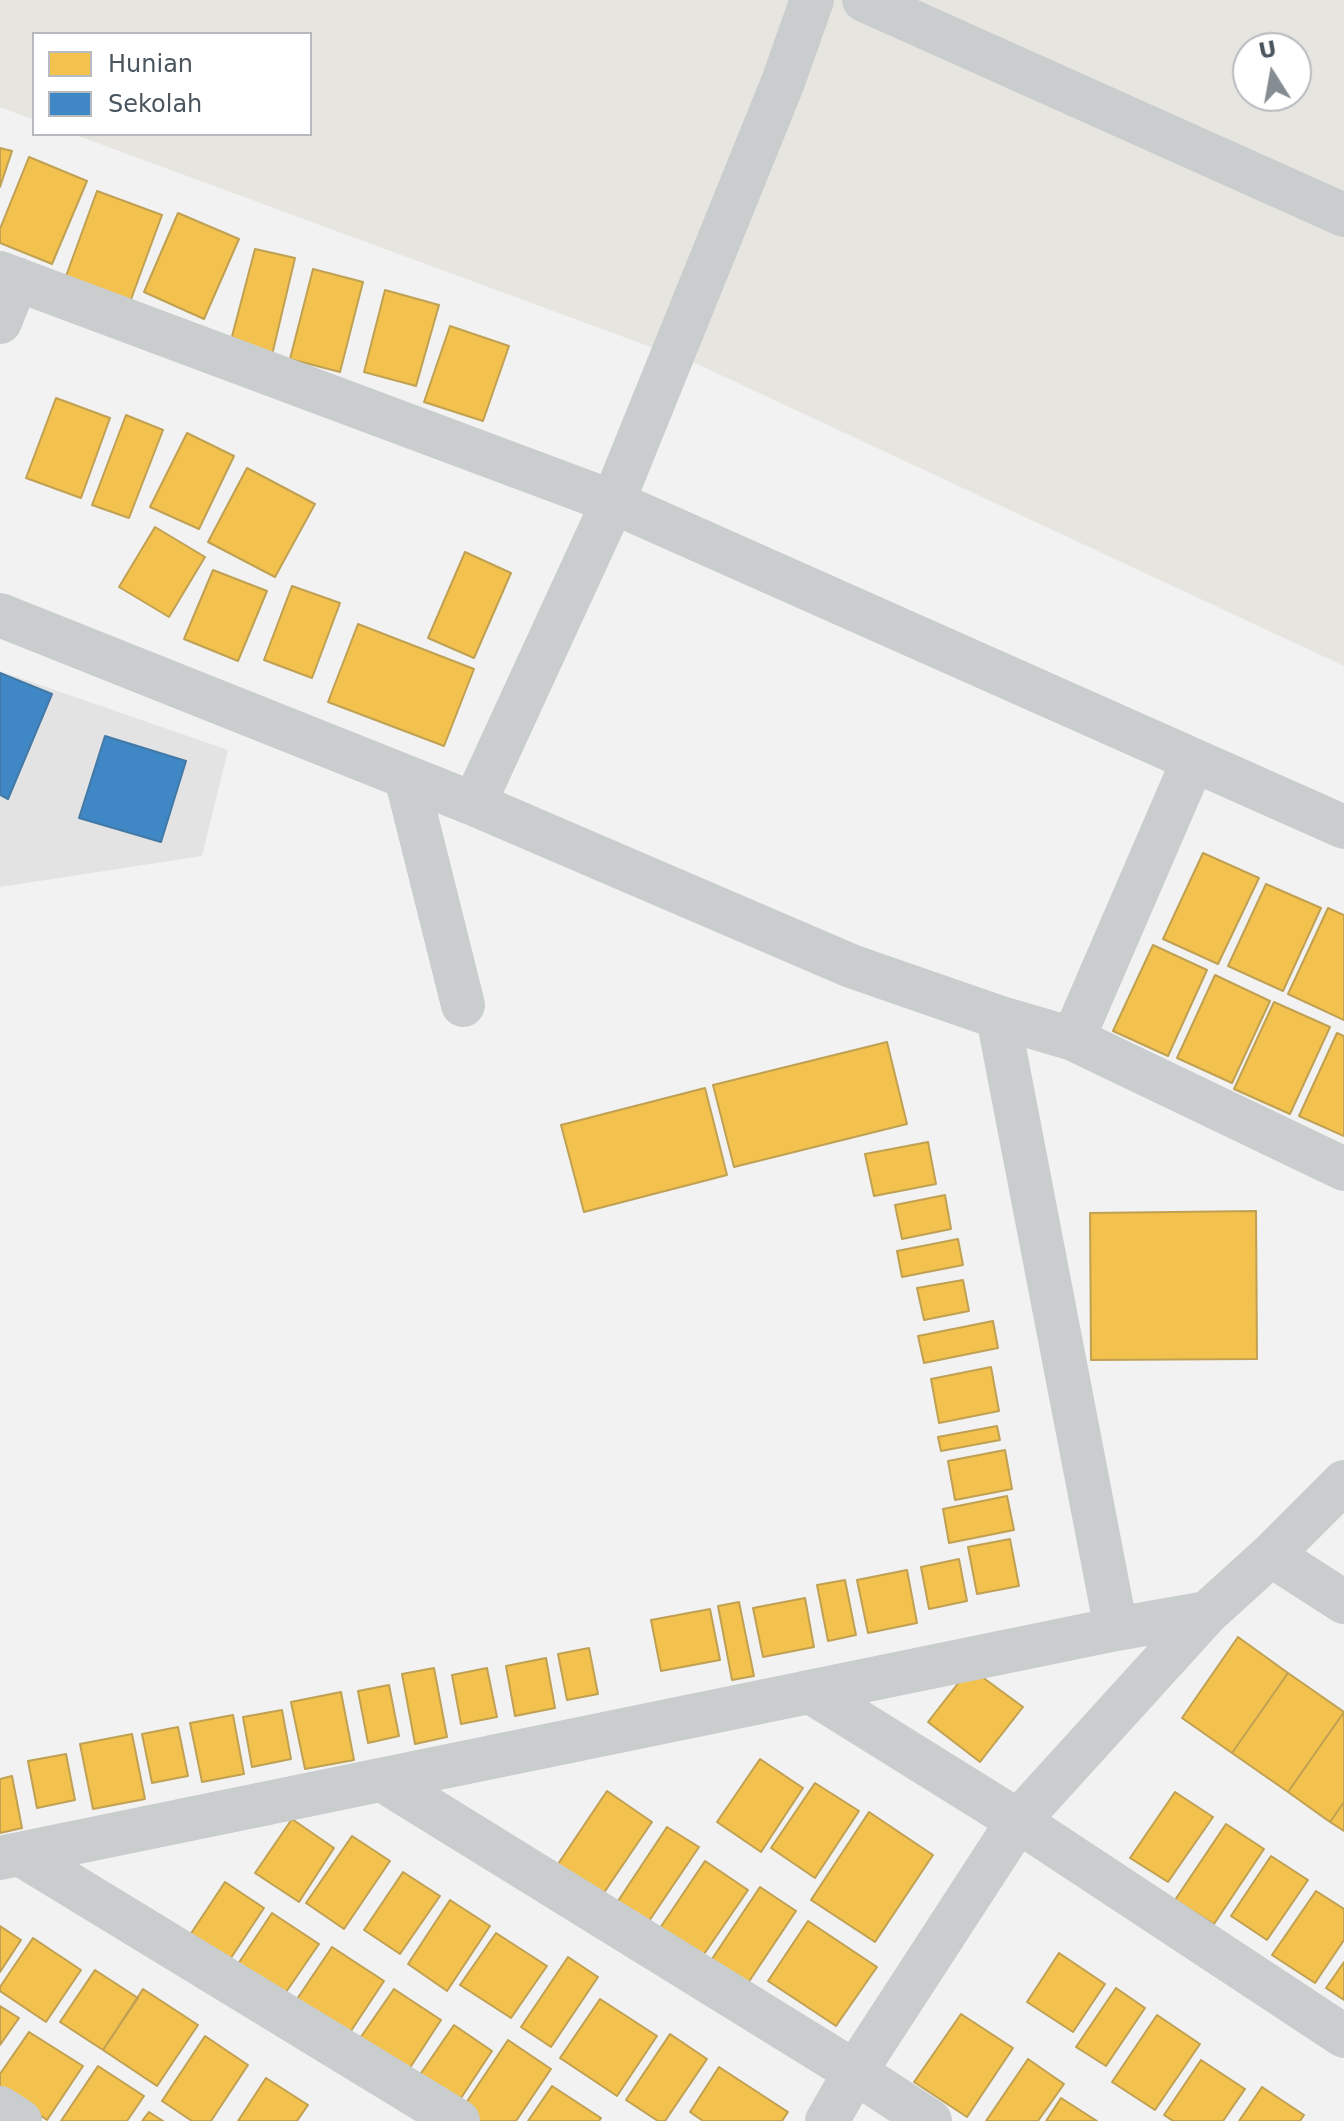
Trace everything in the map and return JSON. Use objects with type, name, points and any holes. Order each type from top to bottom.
[{"type":"street","points":[[474,804],[613,502],[783,82],[812,0]]},
{"type":"street","points":[[864,0],[1344,215]]},
{"type":"street","points":[[0,322],[8,276],[613,502],[1344,827]]},
{"type":"street","points":[[0,615],[474,804],[851,966],[998,1017],[1073,1039],[1344,1169]]},
{"type":"street","points":[[1073,1039],[1193,761]]},
{"type":"street","points":[[406,777],[463,1005]]},
{"type":"street","points":[[998,1017],[1116,1629]]},
{"type":"street","points":[[827,2121],[855,2072],[1018,1821],[1207,1613],[1344,1482]]},
{"type":"street","points":[[1271,1555],[1344,1602]]},
{"type":"street","points":[[10,1856],[1116,1629],[1207,1613]]},
{"type":"street","points":[[811,1692],[1018,1821],[1344,2036]]},
{"type":"street","points":[[384,1781],[930,2121]]},
{"type":"street","points":[[10,1856],[458,2121]]},
{"type":"street","points":[[0,2108],[20,2121]]},
{"type":"shaded area","points":[[0,0],[1344,0],[1344,666],[697,364],[78,136],[312,136],[312,32],[32,32],[32,119],[0,107]]},
{"type":"shaded area","points":[[0,671],[228,750],[202,856],[0,887]]},
{"type":"building: Hunian","points":[[0,148],[12,151],[0,187]]},
{"type":"building: Hunian","points":[[29,157],[87,181],[52,264],[0,243],[0,229]]},
{"type":"building: Hunian","points":[[97,191],[162,215],[130,302],[65,279]]},
{"type":"building: Hunian","points":[[178,213],[239,239],[204,319],[144,292]]},
{"type":"building: Hunian","points":[[255,249],[295,258],[272,355],[230,344]]},
{"type":"building: Hunian","points":[[313,269],[363,282],[340,372],[290,359]]},
{"type":"building: Hunian","points":[[385,290],[439,305],[416,386],[364,372]]},
{"type":"building: Hunian","points":[[450,326],[509,346],[483,421],[424,402]]},
{"type":"building: Hunian","points":[[56,398],[110,418],[81,498],[26,478]]},
{"type":"building: Hunian","points":[[126,415],[163,430],[129,518],[92,505]]},
{"type":"building: Hunian","points":[[187,433],[234,456],[199,529],[150,507]]},
{"type":"building: Hunian","points":[[247,468],[315,504],[275,577],[208,542]]},
{"type":"building: Hunian","points":[[155,527],[205,557],[169,617],[119,587]]},
{"type":"building: Hunian","points":[[465,552],[511,573],[474,658],[428,638]]},
{"type":"building: Hunian","points":[[213,570],[267,591],[238,661],[184,639]]},
{"type":"building: Hunian","points":[[292,586],[340,603],[312,678],[264,660]]},
{"type":"building: Hunian","points":[[358,624],[474,669],[444,746],[328,702]]},
{"type":"building: Hunian","points":[[1203,853],[1259,878],[1218,964],[1163,939]]},
{"type":"building: Hunian","points":[[1266,884],[1321,908],[1283,991],[1228,966]]},
{"type":"building: Hunian","points":[[1328,908],[1344,915],[1344,1020],[1288,994]]},
{"type":"building: Hunian","points":[[1153,945],[1207,970],[1168,1056],[1113,1031]]},
{"type":"building: Hunian","points":[[1215,975],[1270,1001],[1232,1083],[1177,1058]]},
{"type":"building: Hunian","points":[[1274,1002],[1330,1027],[1290,1114],[1234,1089]]},
{"type":"building: Hunian","points":[[1337,1033],[1344,1036],[1344,1136],[1299,1116]]},
{"type":"building: Hunian","points":[[887,1042],[907,1124],[734,1167],[713,1085]]},
{"type":"building: Hunian","points":[[705,1088],[727,1175],[584,1212],[561,1125]]},
{"type":"building: Hunian","points":[[928,1142],[936,1184],[874,1196],[865,1154]]},
{"type":"building: Hunian","points":[[945,1195],[951,1229],[902,1239],[895,1205]]},
{"type":"building: Hunian","points":[[1256,1211],[1257,1359],[1091,1360],[1090,1213]]},
{"type":"building: Hunian","points":[[958,1239],[963,1265],[902,1277],[897,1251]]},
{"type":"building: Hunian","points":[[963,1280],[969,1311],[924,1320],[917,1288]]},
{"type":"building: Hunian","points":[[993,1321],[998,1348],[924,1363],[918,1336]]},
{"type":"building: Hunian","points":[[991,1367],[999,1411],[939,1423],[931,1379]]},
{"type":"building: Hunian","points":[[997,1426],[1000,1440],[941,1451],[938,1437]]},
{"type":"building: Hunian","points":[[1005,1450],[1012,1489],[955,1500],[948,1461]]},
{"type":"building: Hunian","points":[[1007,1496],[1014,1530],[949,1543],[943,1509]]},
{"type":"building: Hunian","points":[[1010,1539],[1019,1586],[977,1594],[968,1547]]},
{"type":"building: Hunian","points":[[959,1559],[967,1601],[929,1609],[921,1567]]},
{"type":"building: Hunian","points":[[907,1570],[917,1623],[868,1633],[857,1580]]},
{"type":"building: Hunian","points":[[845,1580],[856,1635],[828,1641],[817,1585]]},
{"type":"building: Hunian","points":[[805,1598],[814,1647],[763,1657],[753,1608]]},
{"type":"building: Hunian","points":[[739,1602],[754,1676],[732,1680],[718,1606]]},
{"type":"building: Hunian","points":[[710,1609],[720,1660],[661,1671],[651,1620]]},
{"type":"building: Hunian","points":[[1238,1637],[1288,1673],[1232,1753],[1182,1718]]},
{"type":"building: Hunian","points":[[589,1648],[598,1694],[567,1700],[558,1654]]},
{"type":"building: Hunian","points":[[546,1658],[555,1708],[515,1716],[506,1666]]},
{"type":"building: Hunian","points":[[434,1668],[447,1737],[415,1744],[402,1674]]},
{"type":"building: Hunian","points":[[487,1668],[497,1717],[461,1724],[452,1675]]},
{"type":"building: Hunian","points":[[970,1668],[1023,1707],[980,1762],[928,1722]]},
{"type":"building: Hunian","points":[[1288,1673],[1344,1712],[1288,1792],[1232,1753]]},
{"type":"building: Hunian","points":[[389,1685],[399,1736],[368,1743],[358,1691]]},
{"type":"building: Hunian","points":[[341,1692],[354,1760],[305,1769],[291,1702]]},
{"type":"building: Hunian","points":[[282,1710],[291,1759],[252,1767],[243,1717]]},
{"type":"building: Hunian","points":[[1344,1712],[1344,1802],[1330,1822],[1288,1792]]},
{"type":"building: Hunian","points":[[233,1715],[244,1774],[202,1782],[190,1723]]},
{"type":"building: Hunian","points":[[178,1727],[188,1776],[152,1783],[142,1734]]},
{"type":"building: Hunian","points":[[132,1734],[145,1799],[93,1809],[80,1744]]},
{"type":"building: Hunian","points":[[66,1754],[75,1800],[37,1808],[28,1761]]},
{"type":"building: Hunian","points":[[760,1759],[803,1788],[761,1852],[717,1822]]},
{"type":"building: Hunian","points":[[12,1776],[22,1828],[0,1833],[0,1779]]},
{"type":"building: Hunian","points":[[815,1783],[859,1811],[815,1878],[771,1848]]},
{"type":"building: Hunian","points":[[607,1791],[652,1822],[599,1900],[554,1870]]},
{"type":"building: Hunian","points":[[1175,1792],[1213,1817],[1168,1882],[1130,1858]]},
{"type":"building: Hunian","points":[[1344,1802],[1344,1831],[1330,1822]]},
{"type":"building: Hunian","points":[[869,1812],[933,1855],[875,1942],[811,1900]]},
{"type":"building: Hunian","points":[[292,1819],[334,1848],[299,1902],[255,1873]]},
{"type":"building: Hunian","points":[[1226,1824],[1264,1849],[1214,1924],[1175,1900]]},
{"type":"building: Hunian","points":[[667,1827],[699,1847],[645,1927],[614,1907]]},
{"type":"building: Hunian","points":[[352,1836],[390,1861],[344,1929],[306,1903]]},
{"type":"building: Hunian","points":[[1271,1856],[1308,1880],[1267,1940],[1231,1916]]},
{"type":"building: Hunian","points":[[705,1861],[748,1890],[700,1960],[658,1931]]},
{"type":"building: Hunian","points":[[403,1872],[440,1896],[400,1954],[364,1930]]},
{"type":"building: Hunian","points":[[225,1882],[264,1908],[225,1967],[186,1941]]},
{"type":"building: Hunian","points":[[760,1887],[796,1911],[744,1989],[708,1965]]},
{"type":"building: Hunian","points":[[1316,1891],[1344,1909],[1344,1940],[1315,1983],[1272,1955]]},
{"type":"building: Hunian","points":[[450,1900],[490,1926],[447,1991],[408,1964]]},
{"type":"building: Hunian","points":[[272,1913],[319,1944],[284,1995],[238,1964]]},
{"type":"building: Hunian","points":[[808,1921],[877,1967],[836,2026],[768,1981]]},
{"type":"building: Hunian","points":[[0,1926],[21,1940],[0,1972]]},
{"type":"building: Hunian","points":[[496,1933],[547,1966],[511,2018],[460,1985]]},
{"type":"building: Hunian","points":[[33,1938],[81,1970],[46,2022],[0,1991]]},
{"type":"building: Hunian","points":[[332,1947],[384,1981],[347,2037],[295,2002]]},
{"type":"building: Hunian","points":[[1059,1953],[1105,1984],[1073,2032],[1027,2002]]},
{"type":"building: Hunian","points":[[568,1957],[598,1977],[551,2047],[521,2027]]},
{"type":"building: Hunian","points":[[1344,1962],[1344,2000],[1326,1988]]},
{"type":"building: Hunian","points":[[95,1970],[138,1998],[103,2050],[60,2022]]},
{"type":"building: Hunian","points":[[1116,1988],[1145,2008],[1106,2066],[1076,2047]]},
{"type":"building: Hunian","points":[[143,1989],[198,2025],[157,2086],[103,2050]]},
{"type":"building: Hunian","points":[[394,1989],[441,2020],[404,2077],[356,2044]]},
{"type":"building: Hunian","points":[[600,1999],[657,2036],[617,2096],[560,2058]]},
{"type":"building: Hunian","points":[[0,2006],[19,2018],[0,2045]]},
{"type":"building: Hunian","points":[[961,2014],[1013,2048],[967,2117],[914,2082]]},
{"type":"building: Hunian","points":[[1157,2015],[1200,2044],[1155,2110],[1112,2082]]},
{"type":"building: Hunian","points":[[454,2025],[492,2051],[457,2104],[417,2079]]},
{"type":"building: Hunian","points":[[29,2032],[83,2066],[47,2120],[0,2088],[0,2074]]},
{"type":"building: Hunian","points":[[670,2034],[707,2059],[665,2121],[658,2121],[626,2100]]},
{"type":"building: Hunian","points":[[205,2036],[248,2065],[211,2121],[192,2121],[162,2101]]},
{"type":"building: Hunian","points":[[508,2040],[551,2069],[516,2121],[480,2121],[462,2109]]},
{"type":"building: Hunian","points":[[1028,2059],[1064,2084],[1038,2121],[986,2121]]},
{"type":"building: Hunian","points":[[1201,2060],[1245,2089],[1223,2121],[1173,2121],[1164,2115]]},
{"type":"building: Hunian","points":[[98,2066],[144,2096],[127,2121],[61,2121]]},
{"type":"building: Hunian","points":[[719,2067],[788,2112],[782,2121],[703,2121],[690,2112]]},
{"type":"building: Hunian","points":[[266,2078],[308,2105],[297,2121],[238,2121]]},
{"type":"building: Hunian","points":[[552,2086],[601,2118],[599,2121],[528,2121]]},
{"type":"building: Hunian","points":[[1262,2087],[1304,2115],[1300,2121],[1239,2121]]},
{"type":"building: Hunian","points":[[1061,2098],[1097,2121],[1046,2121]]},
{"type":"building: Hunian","points":[[149,2112],[163,2121],[142,2121]]},
{"type":"building: Sekolah","points":[[0,673],[52,694],[8,799],[0,795]]},
{"type":"building: Sekolah","points":[[105,736],[186,761],[161,842],[79,818]]}]
